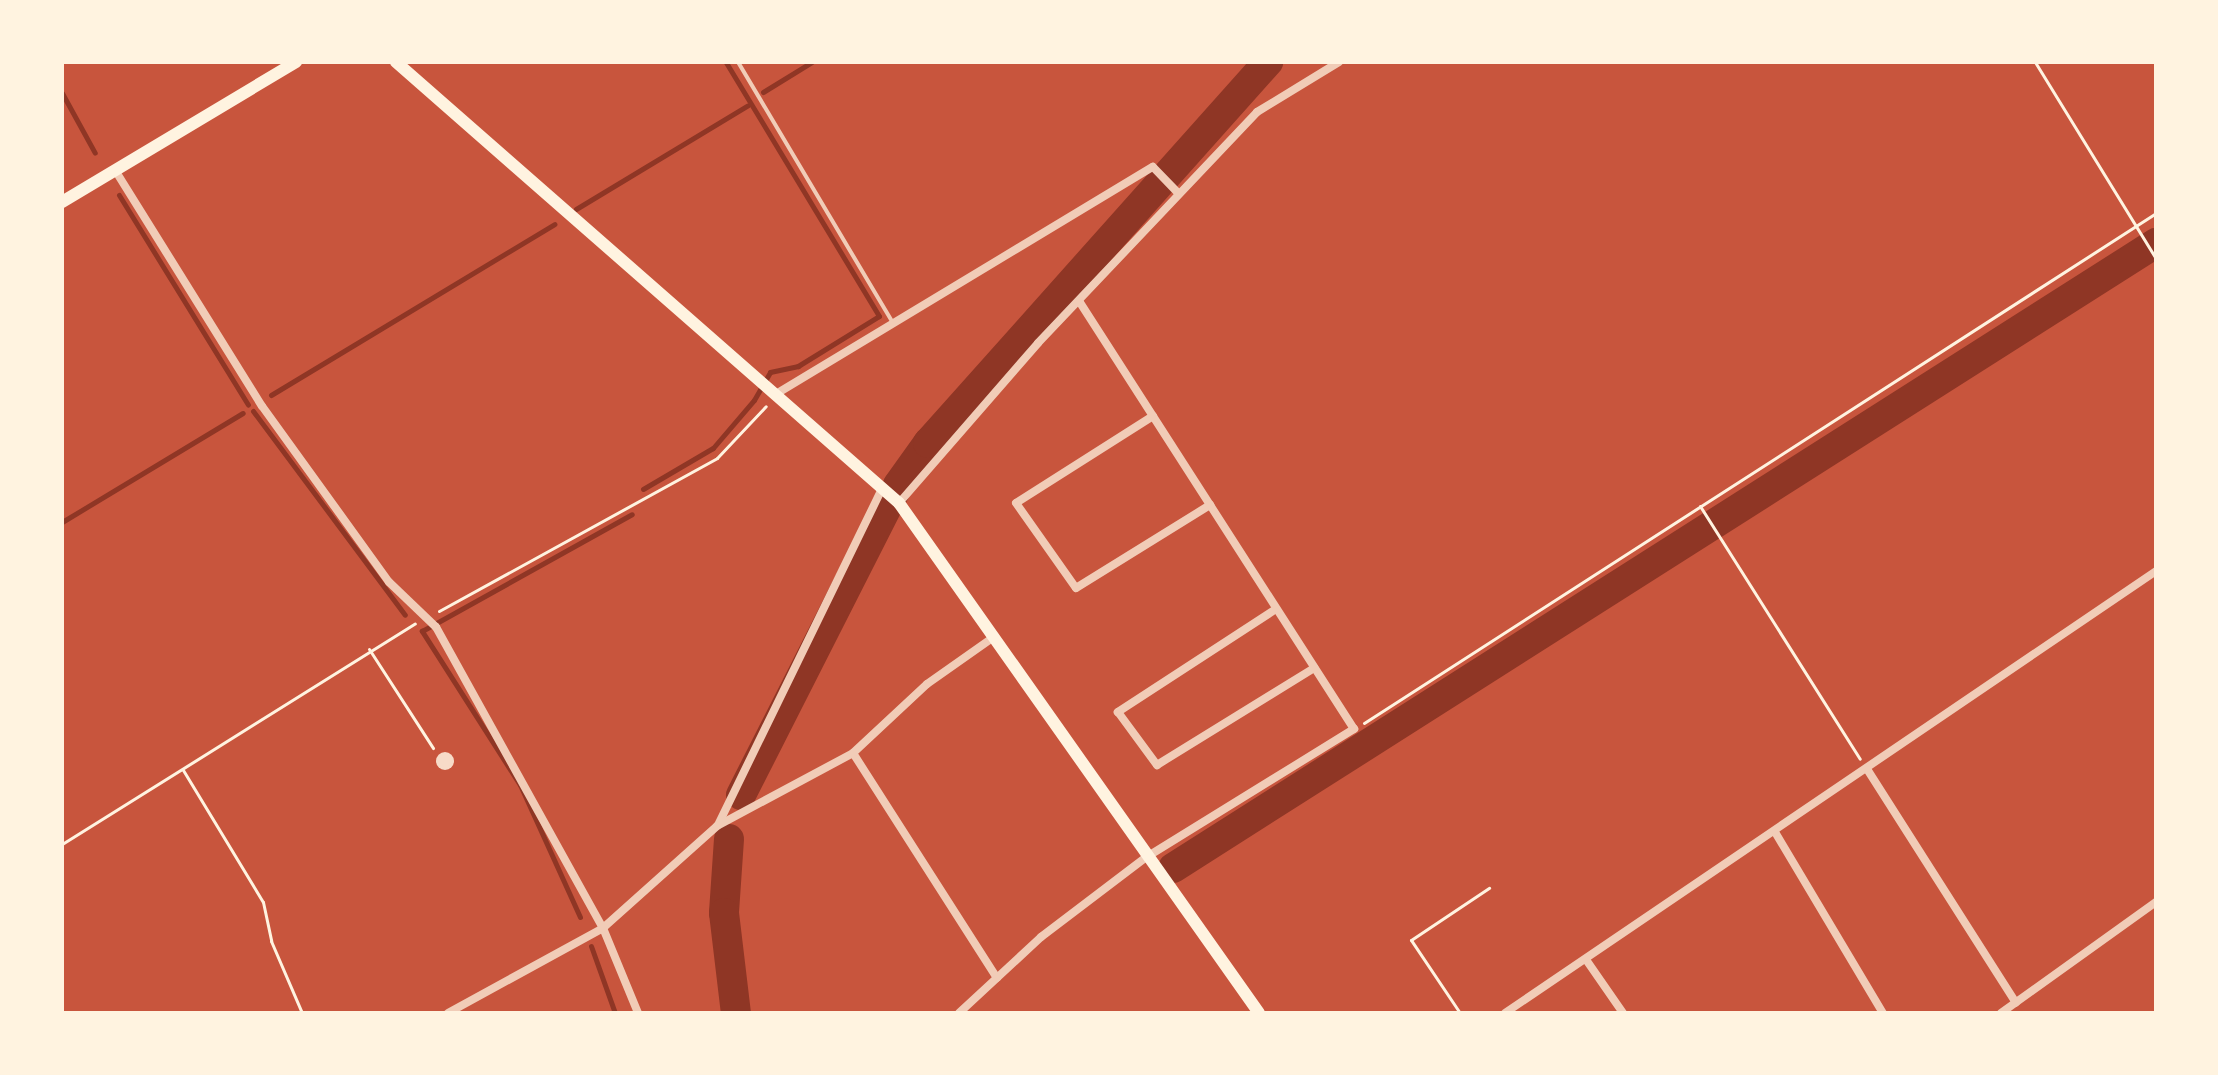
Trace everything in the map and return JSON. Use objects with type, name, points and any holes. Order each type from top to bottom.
[{"type":"main road","points":[[62,202],[296,62]]},
{"type":"main road","points":[[396,62],[899,503],[995,636],[1145,858],[1259,1013]]},
{"type":"street","points":[[899,503],[1079,301],[1257,112],[1339,62]]},
{"type":"street","points":[[776,394],[892,321],[1153,167],[1179,194]]},
{"type":"street","points":[[115,170],[262,406],[389,582],[434,624],[603,928],[638,1013]]},
{"type":"street","points":[[959,1013],[1041,937],[1145,858],[1354,729],[1079,301]]},
{"type":"street","points":[[1153,416],[1016,503],[1076,588],[1210,505]]},
{"type":"street","points":[[717,826],[884,488]]},
{"type":"street","points":[[1505,1013],[1587,961],[2156,571]]},
{"type":"street","points":[[1276,609],[1118,712],[1157,765],[1314,668]]},
{"type":"street","points":[[448,1013],[603,928],[717,826],[853,753],[927,684],[995,636]]},
{"type":"street","points":[[853,753],[997,978]]},
{"type":"street","points":[[1867,769],[2016,1003]]},
{"type":"street","points":[[1775,832],[1883,1013]]},
{"type":"street","points":[[2001,1013],[2156,902]]},
{"type":"street","points":[[1587,961],[1623,1013]]},
{"type":"lane","points":[[738,62],[892,321]]},
{"type":"path","points":[[2035,62],[2156,259]]},
{"type":"path","points":[[1354,729],[2156,213]]},
{"type":"path","points":[[1700,506],[1867,769]]},
{"type":"path","points":[[369,649],[433,748]]},
{"type":"path","points":[[183,769],[263,902],[271,941],[302,1013]]},
{"type":"path","points":[[1460,1013],[1411,940],[1489,888]]},
{"type":"building","points":[[441,752],[449,752],[454,761],[452,768],[441,770],[436,765],[436,757]]},
{"type":"waterway","points":[[643,489],[713,448],[754,400],[770,372],[798,366],[879,316],[726,62]]},
{"type":"waterway","points":[[763,92],[812,62]]},
{"type":"waterway","points":[[741,795],[898,485],[928,443],[1268,62]]},
{"type":"waterway","points":[[62,93],[95,153]]},
{"type":"waterway","points":[[576,209],[747,106]]},
{"type":"waterway","points":[[119,195],[248,405]]},
{"type":"waterway","points":[[271,395],[554,224]]},
{"type":"waterway","points":[[1173,868],[2156,243]]},
{"type":"waterway","points":[[253,411],[405,615]]},
{"type":"waterway","points":[[62,522],[243,413]]},
{"type":"waterway","points":[[580,917],[520,785],[422,631],[632,514]]},
{"type":"waterway","points":[[729,839],[724,913],[736,1013]]},
{"type":"waterway","points":[[591,946],[615,1013]]}]
